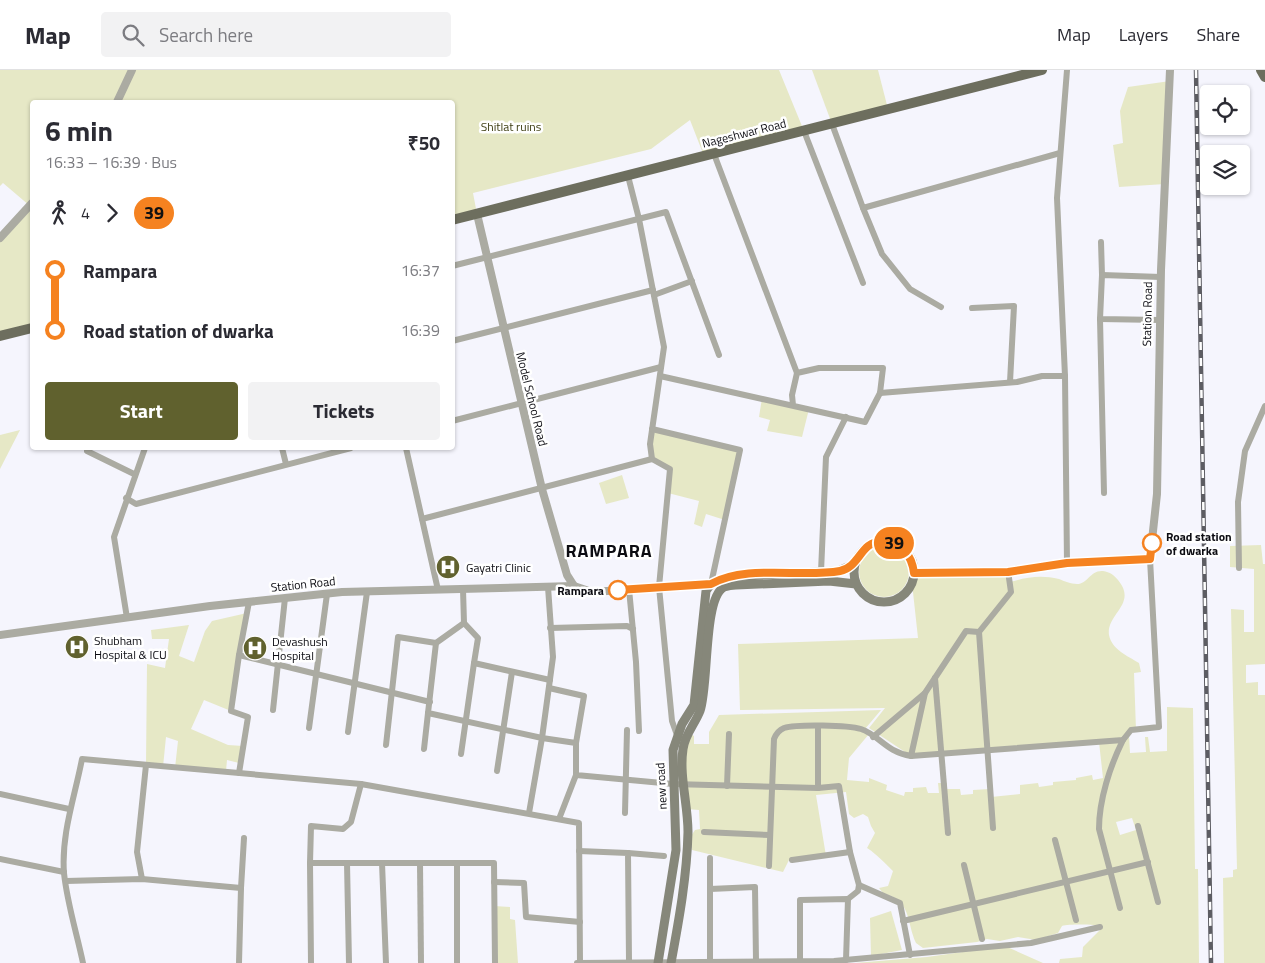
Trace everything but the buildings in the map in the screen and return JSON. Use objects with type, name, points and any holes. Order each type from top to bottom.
[{"type":"main road","name":"Nageshwar Road","points":[[455,219],[1042,70]]},
{"type":"main road","points":[[1261,70],[1265,77]]},
{"type":"main road","points":[[0,336],[30,328]]},
{"type":"main road","points":[[711,584],[719,580],[745,575],[845,570],[854,564],[864,548],[883,541],[902,547],[909,554],[914,573],[907,592],[890,602],[869,599],[856,584],[854,564]]},
{"type":"main road","points":[[724,587],[829,581],[856,584]]},
{"type":"main road","name":"new road","points":[[671,962],[678,926],[688,830],[683,784],[681,737],[694,706],[704,602],[706,591],[711,584]]},
{"type":"main road","name":"new road","points":[[658,962],[676,850],[673,750],[700,711],[705,690],[712,605],[717,594],[724,587]]},
{"type":"street","points":[[118,100],[132,70]]},
{"type":"street","points":[[1067,70],[1057,198],[1065,376],[1067,563]]},
{"type":"street","name":"Station Road","points":[[1146,559],[1157,494],[1161,277],[1170,70]]},
{"type":"street","points":[[832,124],[882,254],[910,289],[941,307]]},
{"type":"street","points":[[804,131],[863,283]]},
{"type":"street","points":[[863,208],[1060,153]]},
{"type":"street","points":[[714,154],[797,373],[792,395],[793,405]]},
{"type":"street","points":[[628,176],[639,219],[664,347],[650,444],[652,459]]},
{"type":"street","points":[[0,238],[30,205]]},
{"type":"street","points":[[455,265],[666,212],[719,355]]},
{"type":"street","name":"Model School Road","points":[[477,214],[542,489],[567,575],[574,586]]},
{"type":"street","points":[[1101,242],[1100,319],[1104,493]]},
{"type":"street","points":[[1102,276],[1161,277]]},
{"type":"street","points":[[455,340],[653,293],[692,281]]},
{"type":"street","points":[[972,308],[1014,306],[1010,382]]},
{"type":"street","points":[[1100,319],[1160,320]]},
{"type":"street","points":[[455,420],[661,367]]},
{"type":"street","points":[[660,376],[865,422],[880,393],[883,368],[819,368],[797,373]]},
{"type":"street","points":[[880,393],[1010,382],[1042,376],[1065,376]]},
{"type":"street","points":[[1239,568],[1238,502],[1243,464],[1251,434],[1265,406]]},
{"type":"street","points":[[822,572],[826,457],[846,417]]},
{"type":"street","points":[[652,429],[740,450],[711,584]]},
{"type":"street","points":[[87,450],[134,474]]},
{"type":"street","points":[[127,618],[114,537],[134,474],[144,450]]},
{"type":"street","points":[[282,450],[286,464]]},
{"type":"street","points":[[126,498],[136,504],[343,450]]},
{"type":"street","points":[[406,450],[438,590]]},
{"type":"street","points":[[422,518],[542,489],[652,459],[670,469],[659,587],[672,721],[681,737]]},
{"type":"street","points":[[914,573],[1008,572],[1067,563],[1146,559],[1159,727],[1130,730],[1123,740],[1109,775],[1099,819],[1120,908]]},
{"type":"street","points":[[993,828],[979,632],[1011,592],[1008,572]]},
{"type":"street","points":[[711,584],[716,587],[717,592],[712,605]]},
{"type":"street","points":[[639,731],[629,589],[711,584],[724,587]]},
{"type":"street","name":"Station Road","points":[[0,635],[249,602],[327,594],[574,586],[592,592],[629,589]]},
{"type":"street","points":[[528,813],[542,738],[553,657],[548,587]]},
{"type":"street","points":[[460,754],[478,638],[464,623],[463,589]]},
{"type":"street","points":[[348,732],[367,592]]},
{"type":"street","points":[[309,728],[327,594]]},
{"type":"street","points":[[273,710],[285,598]]},
{"type":"street","points":[[239,774],[248,717],[231,711],[249,602]]},
{"type":"street","points":[[386,744],[398,637],[436,643],[464,623]]},
{"type":"street","points":[[550,628],[627,626],[633,629]]},
{"type":"street","points":[[874,737],[925,693],[966,631],[979,632]]},
{"type":"street","points":[[424,749],[436,643]]},
{"type":"street","points":[[239,655],[430,702]]},
{"type":"street","points":[[474,663],[512,672],[584,696],[576,743],[576,776],[559,819]]},
{"type":"street","points":[[497,771],[512,672]]},
{"type":"street","points":[[935,678],[948,833]]},
{"type":"street","points":[[911,756],[925,693]]},
{"type":"street","points":[[428,713],[542,738],[576,743]]},
{"type":"street","points":[[769,866],[774,739],[776,733],[785,728],[818,726],[860,729],[892,751],[911,756],[1123,740]]},
{"type":"street","points":[[818,726],[818,788]]},
{"type":"street","points":[[625,813],[627,730]]},
{"type":"street","points":[[727,786],[729,734]]},
{"type":"street","points":[[83,963],[64,872],[69,809],[76,791],[82,760],[361,784],[579,823],[580,922],[578,963],[846,960],[1031,943],[1100,927]]},
{"type":"street","points":[[142,879],[137,852],[146,765]]},
{"type":"street","points":[[576,776],[673,784],[773,788],[839,786],[850,852],[859,885],[858,891],[848,899],[800,900],[800,961]]},
{"type":"street","points":[[311,963],[310,863],[312,826],[343,829],[351,822],[361,784]]},
{"type":"street","points":[[0,794],[69,809]]},
{"type":"street","points":[[1138,826],[1158,902]]},
{"type":"street","points":[[704,832],[770,835]]},
{"type":"street","points":[[239,963],[244,838]]},
{"type":"street","points":[[1055,840],[1076,920]]},
{"type":"street","points":[[579,851],[664,856]]},
{"type":"street","points":[[792,860],[850,852]]},
{"type":"street","points":[[628,853],[629,962]]},
{"type":"street","points":[[710,858],[710,961]]},
{"type":"street","points":[[0,859],[64,872]]},
{"type":"street","points":[[903,921],[1148,862]]},
{"type":"street","points":[[310,863],[494,863],[495,963]]},
{"type":"street","points":[[347,863],[349,963]]},
{"type":"street","points":[[382,863],[386,963]]},
{"type":"street","points":[[420,863],[421,963]]},
{"type":"street","points":[[457,863],[457,963]]},
{"type":"street","points":[[964,865],[982,939]]},
{"type":"street","points":[[66,881],[142,879],[241,888]]},
{"type":"street","points":[[494,882],[524,883],[526,917],[580,922]]},
{"type":"street","points":[[859,885],[900,904],[910,954]]},
{"type":"street","points":[[710,889],[755,887],[756,961]]},
{"type":"street","points":[[846,960],[848,899]]},
{"type":"green space","name":"Shitlat ruins","points":[[0,70],[779,70],[804,131],[704,156],[690,120],[651,149],[473,193],[477,214],[455,220],[455,100],[30,100],[30,206],[3,183],[0,186]]},
{"type":"green space","points":[[812,70],[878,70],[888,109],[832,124]]},
{"type":"green space","points":[[1170,81],[1165,184],[1119,187],[1113,145],[1123,143],[1120,111],[1128,87]]},
{"type":"green space","points":[[30,206],[30,328],[0,336],[0,237]]},
{"type":"green space","points":[[762,398],[809,409],[802,437],[767,431],[770,420],[759,417]]},
{"type":"green space","points":[[652,429],[740,450],[725,520],[706,514],[702,527],[694,524],[699,501],[668,493],[670,469],[652,459]]},
{"type":"green space","points":[[20,430],[0,469],[0,435]]},
{"type":"green space","points":[[622,475],[629,498],[606,504],[599,483]]},
{"type":"green space","points":[[1261,545],[1263,564],[1265,564],[1265,664],[1246,665],[1246,683],[1258,682],[1258,695],[1265,695],[1265,963],[1224,963],[1223,878],[1233,877],[1233,870],[1237,869],[1231,609],[1244,610],[1244,632],[1254,632],[1254,569],[1230,567],[1230,546]]},
{"type":"green space","points":[[884,547],[898,551],[905,558],[909,572],[905,586],[898,593],[884,597],[870,593],[863,586],[859,572],[863,558],[870,551]]},
{"type":"green space","points":[[1008,571],[1010,582],[1040,577],[1059,579],[1077,584],[1084,582],[1099,571],[1103,571],[1112,574],[1118,580],[1125,596],[1109,628],[1109,635],[1117,649],[1139,663],[1141,672],[1134,673],[1136,730],[1129,735],[1130,753],[1146,752],[1145,737],[1148,737],[1150,752],[1167,751],[1167,707],[1193,708],[1195,869],[1198,869],[1199,963],[1059,963],[1060,959],[1082,957],[1083,947],[1103,927],[1089,925],[1062,926],[1058,933],[1036,940],[1018,937],[1000,941],[987,939],[977,942],[923,948],[916,943],[904,907],[899,901],[883,893],[879,888],[888,886],[893,871],[867,848],[875,833],[868,817],[863,814],[854,818],[849,814],[846,792],[816,795],[826,856],[789,860],[783,872],[692,850],[691,836],[695,830],[700,829],[699,810],[687,809],[685,739],[687,732],[694,736],[694,744],[709,744],[709,732],[719,715],[881,710],[865,729],[869,734],[849,758],[847,780],[869,782],[869,778],[887,785],[886,790],[904,796],[905,792],[913,792],[913,788],[926,787],[928,793],[939,793],[938,783],[947,783],[947,789],[960,789],[961,795],[973,794],[973,790],[990,789],[991,797],[1020,794],[1020,785],[1038,783],[1039,787],[1053,785],[1053,782],[1076,780],[1076,778],[1092,775],[1093,780],[1103,778],[1099,742],[911,756],[869,728],[885,708],[740,710],[738,644],[918,638],[912,583],[915,573]],"holes":[[[1132,818],[1136,830],[1120,835],[1116,822]]]},
{"type":"green space","points":[[247,613],[231,711],[204,700],[191,729],[228,745],[243,746],[239,763],[227,760],[226,771],[175,768],[178,741],[166,737],[163,767],[146,765],[147,664],[165,668],[169,639],[152,639],[151,630],[189,625],[179,656],[194,662],[205,631],[212,621]]},
{"type":"green space","points":[[494,906],[510,907],[510,919],[515,920],[518,963],[495,963]]},
{"type":"green space","points":[[891,911],[902,950],[871,956],[870,918]]},
{"type":"green space","points":[[1005,946],[1043,963],[855,963],[927,957]]},
{"type":"railway","points":[[1196,70],[1211,963]]},
{"type":"bus line","name":"39","points":[[618,590],[711,584],[719,580],[745,575],[845,570],[854,564],[864,548],[873,543],[883,541],[902,547],[909,554],[913,563],[914,573],[1008,572],[1067,563],[1150,559],[1152,543]]},
{"type":"place","name":"Road station of dwarka","points":[[1152,543]]},
{"type":"place","name":"Gayatri Clinic","points":[[448,567]]},
{"type":"place","name":"Rampara","points":[[618,590]]},
{"type":"place","name":"Shubham Hospital & ICU","points":[[77,647]]},
{"type":"place","name":"Devashush Hospital","points":[[255,648]]},
{"type":"district","name":"RAMPARA","points":[[609,550]]}]
